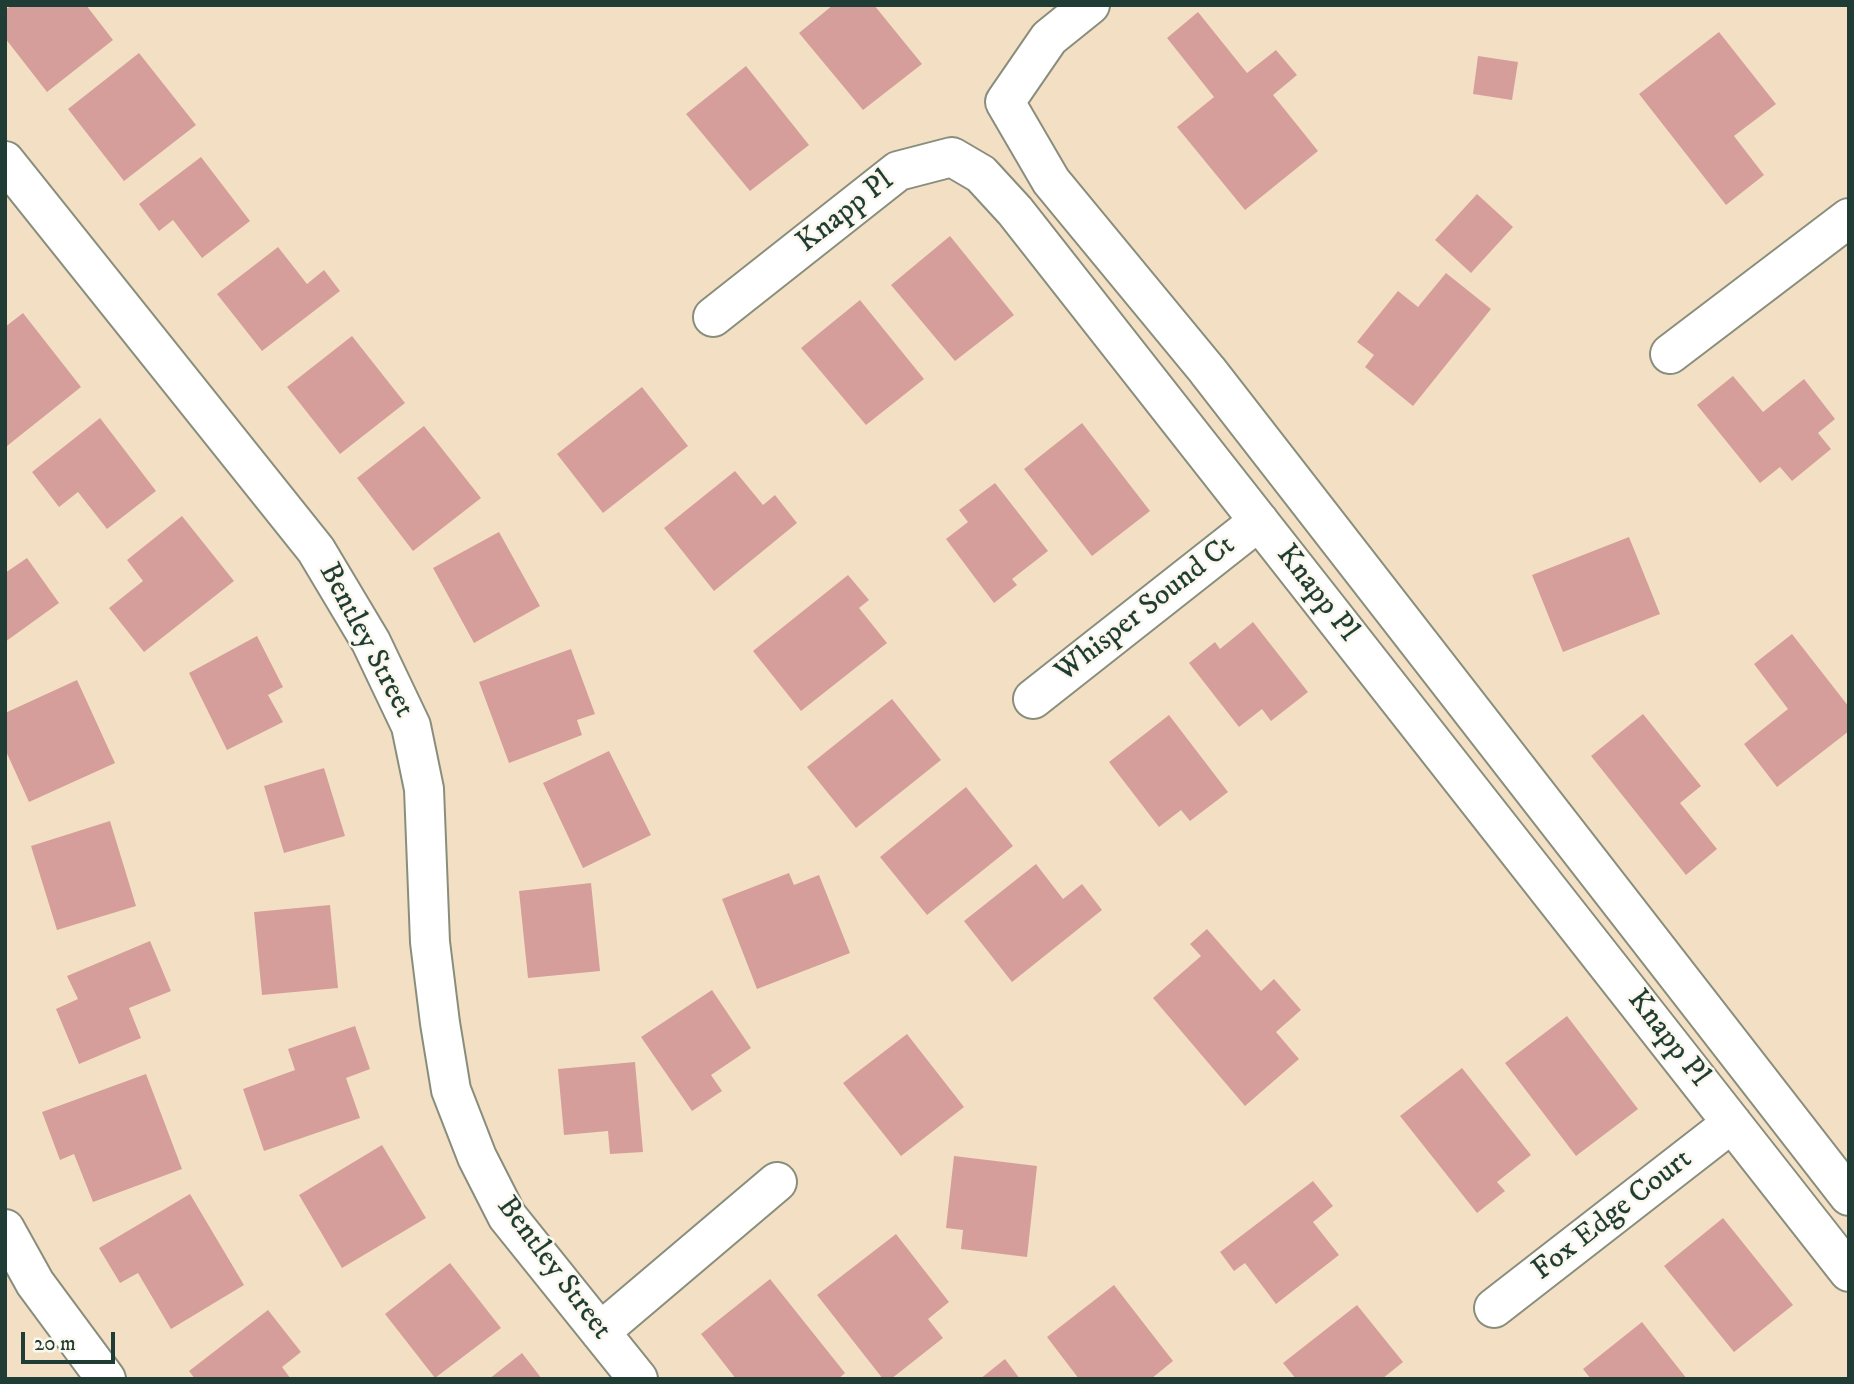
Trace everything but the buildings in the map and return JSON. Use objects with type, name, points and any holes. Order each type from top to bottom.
[{"type":"street","points":[[1090,5],[1049,38],[1005,102],[1051,181],[1215,381],[1849,1196]]},
{"type":"street","name":"Knapp Pl","points":[[713,317],[898,171],[952,157],[981,174],[1015,211],[1849,1272]]},
{"type":"street","name":"Bentley Street","points":[[5,161],[316,550],[371,642],[411,726],[424,789],[430,942],[451,1090],[477,1157],[507,1216],[638,1379]]},
{"type":"street","points":[[1670,354],[1849,218]]},
{"type":"street","name":"Whisper Sound Ct","points":[[1032,699],[1259,522]]},
{"type":"street","name":"Fox Edge Court","points":[[1494,1308],[1732,1123]]},
{"type":"street","points":[[600,1332],[777,1182]]},
{"type":"street","points":[[5,1229],[35,1283],[106,1379]]}]
